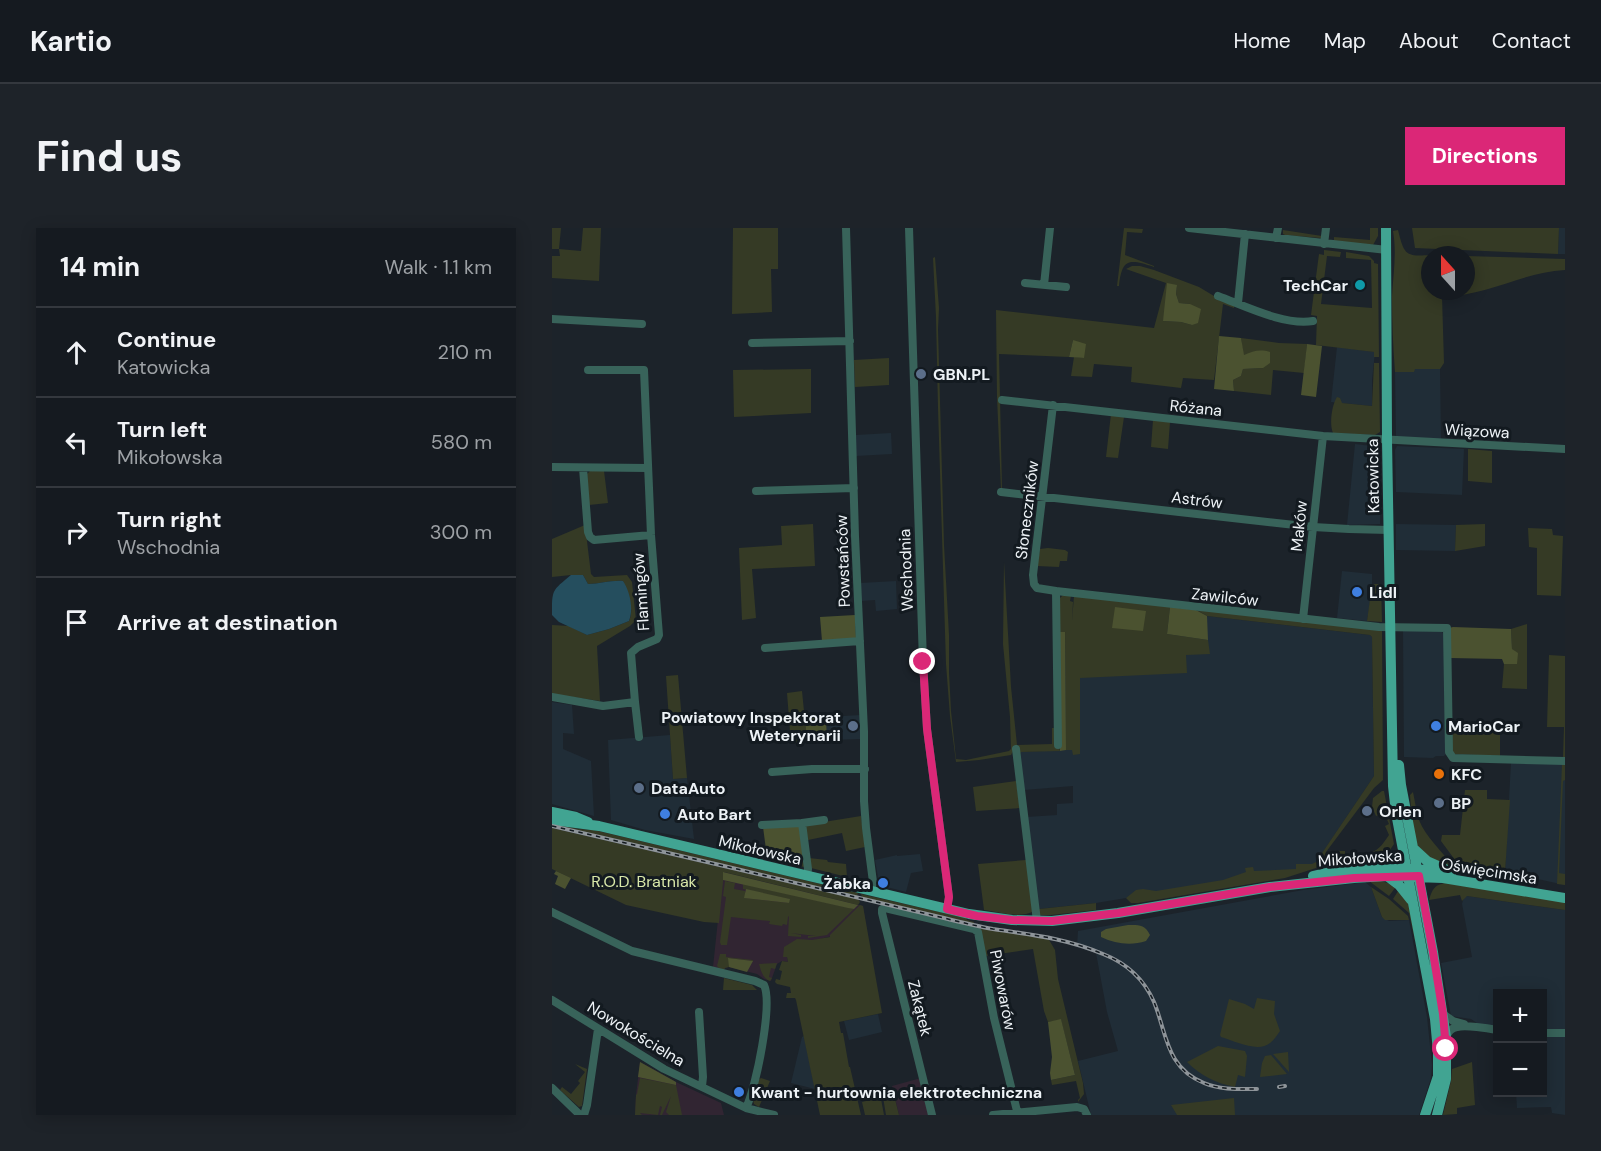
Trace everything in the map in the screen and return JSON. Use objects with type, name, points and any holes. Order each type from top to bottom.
[{"type":"main road","name":"Katowicka","points":[[1386,228],[1393,786],[1402,841],[1413,872],[1438,1052],[1438,1076],[1425,1115]]},
{"type":"main road","name":"Katowicka","points":[[1391,723],[1414,849],[1413,872]]},
{"type":"main road","name":"Mikołowska","points":[[552,812],[576,817],[599,826]]},
{"type":"main road","name":"Mikołowska","points":[[552,820],[599,826],[947,909],[1000,919],[1037,921],[1090,918],[1270,887],[1384,873],[1413,872]]},
{"type":"main road","points":[[1402,841],[1395,861],[1384,873],[1418,902],[1429,885],[1447,875],[1414,849]]},
{"type":"main road","name":"Oświęcimska","points":[[1413,872],[1565,893]]},
{"type":"main road","name":"Oświęcimska","points":[[1447,875],[1565,898]]},
{"type":"main road","name":"Katowicka","points":[[1418,902],[1446,1037],[1446,1079],[1437,1115]]},
{"type":"street","name":"Powstańców","points":[[846,228],[864,708],[866,828],[873,882],[871,891]]},
{"type":"street","name":"Wschodnia","points":[[909,228],[927,729],[949,897],[947,909]]},
{"type":"street","points":[[1044,285],[1050,228]]},
{"type":"street","points":[[1189,228],[1227,230],[1276,238],[1387,250]]},
{"type":"street","points":[[1276,238],[1278,228]]},
{"type":"street","points":[[1324,244],[1326,228]]},
{"type":"street","points":[[1238,303],[1245,234]]},
{"type":"street","points":[[1025,283],[1066,287]]},
{"type":"street","points":[[1218,296],[1289,320],[1313,321]]},
{"type":"street","points":[[552,319],[642,324]]},
{"type":"street","points":[[752,343],[850,341]]},
{"type":"street","name":"Flamingów","points":[[588,370],[644,370],[647,468],[659,635],[657,639],[638,647],[631,653],[639,737]]},
{"type":"street","name":"Różana","points":[[1002,400],[1323,436],[1387,440]]},
{"type":"street","name":"Słoneczników","points":[[1053,405],[1033,580],[1037,588],[1056,591]]},
{"type":"street","name":"Maków","points":[[1303,619],[1323,436]]},
{"type":"street","name":"Wiązowa","points":[[1387,440],[1565,449]]},
{"type":"street","points":[[552,467],[647,468]]},
{"type":"street","name":"Flamingów","points":[[583,468],[590,537],[594,540],[651,536]]},
{"type":"street","points":[[756,491],[854,488]]},
{"type":"street","name":"Astrów","points":[[1001,492],[1313,527],[1389,530]]},
{"type":"street","points":[[1056,591],[1058,745]]},
{"type":"street","name":"Zawilców","points":[[1056,591],[1303,619],[1390,627],[1447,628],[1449,752],[1453,758],[1565,761]]},
{"type":"street","points":[[765,648],[860,641]]},
{"type":"street","points":[[552,697],[603,706],[635,702]]},
{"type":"street","points":[[1016,749],[1037,921]]},
{"type":"street","points":[[772,772],[865,769]]},
{"type":"street","points":[[762,825],[824,820]]},
{"type":"street","points":[[802,823],[807,876]]},
{"type":"street","name":"Piwowarów","points":[[883,908],[974,928],[978,932],[994,1018],[1018,1113]]},
{"type":"street","name":"Zakątek","points":[[883,908],[882,913],[932,1115]]},
{"type":"street","points":[[552,912],[632,951],[764,985],[766,993],[764,1036],[747,1111]]},
{"type":"street","name":"Nowokościelna","points":[[552,1000],[664,1069],[702,1086],[747,1111],[774,1115]]},
{"type":"street","points":[[699,1012],[702,1086]]},
{"type":"street","points":[[1443,1014],[1453,1021],[1493,1029]]},
{"type":"street","points":[[1446,1037],[1454,1028],[1474,1027]]},
{"type":"street","points":[[582,1115],[598,1029]]},
{"type":"street","points":[[1547,1033],[1565,1033]]},
{"type":"street","points":[[552,1088],[582,1115]]},
{"type":"street","points":[[993,1115],[1077,1107],[1084,1109],[1087,1115]]},
{"type":"shaded area","points":[[1559,228],[1565,228],[1565,254],[1558,254]]},
{"type":"shaded area","points":[[1337,347],[1375,352],[1372,406],[1331,402]]},
{"type":"shaded area","points":[[1414,369],[1440,369],[1441,440],[1396,438],[1395,372],[1414,372]]},
{"type":"shaded area","points":[[891,433],[892,454],[856,456],[856,435]]},
{"type":"shaded area","points":[[1355,444],[1380,447],[1380,524],[1347,525]]},
{"type":"shaded area","points":[[1397,446],[1464,449],[1462,495],[1396,492],[1395,450]]},
{"type":"shaded area","points":[[1396,524],[1456,525],[1455,551],[1396,550]]},
{"type":"shaded area","name":"Lidl","points":[[1342,571],[1372,574],[1367,621],[1337,618]]},
{"type":"shaded area","points":[[896,581],[897,609],[876,611],[875,600],[861,601],[860,583]]},
{"type":"shaded area","points":[[1207,616],[1370,635],[1372,637],[1374,776],[1313,867],[1096,903],[1039,909],[1026,817],[1057,815],[1057,804],[1073,803],[1073,786],[1024,790],[1019,756],[1021,752],[1065,750],[1065,623],[1207,640]]},
{"type":"shaded area","points":[[1403,630],[1442,632],[1445,636],[1446,754],[1444,756],[1404,757]]},
{"type":"shaded area","points":[[552,702],[572,705],[574,734],[563,733],[563,749],[591,761],[594,816],[552,804]]},
{"type":"shaded area","points":[[861,715],[861,739],[827,740],[826,717]]},
{"type":"shaded area","points":[[670,735],[673,779],[687,778],[694,839],[645,830],[611,820],[608,740]]},
{"type":"shaded area","points":[[1511,763],[1565,764],[1565,885],[1505,872]]},
{"type":"shaded area","points":[[920,854],[923,871],[911,873],[906,892],[879,883],[875,860],[897,855]]},
{"type":"shaded area","points":[[723,872],[863,906],[867,931],[828,937],[785,948],[788,962],[782,961],[777,964],[771,981],[757,974],[729,967],[724,970],[713,967]]},
{"type":"shaded area","points":[[1365,882],[1371,887],[1382,917],[1389,921],[1409,920],[1427,1017],[1432,1065],[1431,1078],[1419,1115],[1091,1115],[1078,1061],[1118,1051],[1107,1012],[1096,953],[1077,947],[1078,931],[1303,890]]},
{"type":"shaded area","points":[[1464,897],[1565,910],[1565,1115],[1552,1113],[1551,1107],[1517,1108],[1516,1097],[1547,1097],[1547,989],[1493,989],[1493,1027],[1480,1025],[1471,1019],[1451,1016],[1441,963],[1472,957],[1462,904]]},
{"type":"shaded area","points":[[878,1014],[882,1032],[849,1040],[844,1021]]},
{"type":"shaded area","points":[[804,1036],[815,1089],[791,1083]]},
{"type":"shaded area","points":[[640,1062],[721,1103],[724,1115],[635,1115]]},
{"type":"shaded area","points":[[921,1078],[930,1115],[899,1115],[892,1086]]},
{"type":"green space","points":[[552,228],[561,228],[559,249],[552,249]]},
{"type":"green space","points":[[583,228],[601,228],[599,281],[552,278],[552,256],[560,256],[559,249],[581,251]]},
{"type":"green space","points":[[733,228],[778,228],[778,269],[771,269],[772,312],[732,314]]},
{"type":"green space","points":[[1124,228],[1143,229],[1142,233],[1127,232],[1125,255],[1154,267],[1128,263],[1122,270],[1119,286],[1117,286]]},
{"type":"green space","points":[[1370,228],[1378,228],[1378,236],[1373,245],[1334,241],[1334,237],[1370,240]]},
{"type":"green space","points":[[1412,228],[1559,228],[1558,254],[1475,251],[1475,246],[1415,248]]},
{"type":"green space","points":[[1283,230],[1322,236],[1321,238],[1285,235]]},
{"type":"green space","points":[[1398,230],[1407,252],[1421,255],[1421,300],[1442,300],[1444,363],[1440,369],[1395,372],[1392,306],[1395,256],[1393,231]]},
{"type":"green space","points":[[1324,250],[1341,252],[1340,257],[1327,256],[1321,304],[1372,308],[1371,260],[1346,258],[1346,252],[1369,256],[1374,263],[1378,264],[1379,357],[1374,357],[1374,352],[1316,345],[1317,316],[1311,315],[1319,254],[1324,255]]},
{"type":"green space","points":[[1475,256],[1565,259],[1565,270],[1534,275],[1475,293]]},
{"type":"green space","points":[[935,257],[939,308],[949,672],[956,759],[966,760],[1011,749],[1003,644],[1004,562],[1011,687],[1017,745],[1011,755],[956,762],[946,664],[933,258]]},
{"type":"green space","points":[[1140,266],[1154,270],[1199,287],[1234,304],[1234,308],[1223,304],[1214,380],[1183,378],[1181,388],[1131,382],[1132,367],[1094,364],[1092,377],[1071,376],[1074,357],[1084,358],[1073,340],[1069,357],[999,354],[1001,489],[996,310],[1154,328],[1166,283],[1126,269]],"holes":[[[1177,285],[1176,294],[1179,303],[1190,304],[1192,325],[1163,321]]]},
{"type":"green space","points":[[1167,283],[1177,285],[1176,294],[1179,303],[1190,304],[1201,309],[1198,323],[1192,325],[1163,321]]},
{"type":"green space","points":[[1219,336],[1241,338],[1244,355],[1257,351],[1270,352],[1270,363],[1263,368],[1243,369],[1241,376],[1233,380],[1234,391],[1214,389]]},
{"type":"green space","points":[[1241,338],[1307,344],[1304,373],[1273,370],[1271,395],[1234,391],[1233,380],[1241,376],[1243,369],[1263,368],[1243,355]]},
{"type":"green space","points":[[1073,340],[1086,344],[1084,358],[1069,357]]},
{"type":"green space","points":[[1307,344],[1322,346],[1316,397],[1301,395]]},
{"type":"green space","points":[[889,358],[889,385],[855,387],[854,360]]},
{"type":"green space","points":[[1374,363],[1379,363],[1380,432],[1375,435],[1333,433],[1332,414],[1337,397],[1342,403],[1372,406]]},
{"type":"green space","points":[[811,369],[811,413],[734,417],[733,370]]},
{"type":"green space","points":[[1111,414],[1124,417],[1118,458],[1106,457]]},
{"type":"green space","points":[[1153,420],[1170,422],[1168,449],[1151,447]]},
{"type":"green space","points":[[1468,449],[1492,451],[1492,483],[1468,481]]},
{"type":"green space","points":[[590,471],[604,471],[608,503],[589,505],[587,474]]},
{"type":"green space","points":[[813,524],[815,566],[752,569],[756,618],[742,620],[739,548],[782,545],[781,526]]},
{"type":"green space","points":[[1485,524],[1485,546],[1455,551],[1456,525]]},
{"type":"green space","points":[[585,525],[591,574],[594,577],[627,575],[632,582],[636,620],[597,646],[600,701],[552,694],[552,625],[569,626],[587,635],[629,621],[631,616],[630,601],[623,581],[588,584],[583,575],[552,577],[552,539]]},
{"type":"green space","points":[[1528,528],[1552,529],[1553,535],[1563,536],[1561,596],[1537,595],[1537,548],[1529,547]]},
{"type":"green space","points":[[1048,548],[1068,552],[1067,561],[1060,561],[1059,567],[1037,566],[1040,549]]},
{"type":"green space","points":[[1372,584],[1381,584],[1382,622],[1367,621]]},
{"type":"green space","points":[[1064,594],[1071,596],[1070,601],[1073,602],[1072,621],[1074,596],[1170,607],[1167,634],[1208,640],[1210,654],[1186,655],[1187,673],[1080,678],[1080,754],[1073,755],[1072,750],[1066,750],[1065,632],[1059,632],[1059,599]]},
{"type":"green space","points":[[1115,607],[1146,611],[1143,631],[1112,628]]},
{"type":"green space","points":[[1170,607],[1196,610],[1207,616],[1208,640],[1167,634]]},
{"type":"green space","points":[[1195,609],[1382,630],[1383,780],[1374,788],[1326,852],[1324,862],[1318,859],[1374,776],[1372,637],[1207,616]]},
{"type":"green space","points":[[855,615],[856,638],[822,641],[820,617]]},
{"type":"green space","points":[[1527,624],[1527,689],[1502,688],[1504,664],[1517,664],[1512,649],[1511,629]]},
{"type":"green space","points":[[1449,628],[1511,629],[1512,649],[1518,653],[1517,664],[1504,664],[1502,659],[1450,658]]},
{"type":"green space","points":[[1059,632],[1065,632],[1066,750],[1060,751]]},
{"type":"green space","points":[[1549,655],[1565,656],[1565,758],[1563,757],[1564,727],[1547,727]]},
{"type":"green space","points":[[678,675],[687,778],[673,779],[666,676]]},
{"type":"green space","points":[[802,691],[807,741],[791,744],[787,693]]},
{"type":"green space","points":[[804,711],[826,717],[827,740],[807,741]]},
{"type":"green space","points":[[1052,728],[1055,728],[1060,751],[1021,752],[1019,756],[1017,745],[1052,744]]},
{"type":"green space","points":[[1451,728],[1500,729],[1500,756],[1454,754],[1451,751]]},
{"type":"green space","points":[[1562,764],[1565,764],[1565,780],[1563,781],[1559,873],[1565,874],[1565,885],[1557,884]]},
{"type":"green space","points":[[1016,781],[1020,808],[976,811],[973,787]]},
{"type":"green space","points":[[1465,790],[1487,790],[1487,799],[1510,800],[1505,872],[1455,860],[1441,841],[1442,835],[1460,835]]},
{"type":"green space","points":[[1384,791],[1394,844],[1387,855],[1382,860],[1370,861],[1369,864],[1337,865],[1331,862],[1333,856],[1339,851],[1345,851],[1345,856],[1363,858],[1364,853],[1376,850],[1384,842],[1389,835],[1385,826],[1389,824],[1384,813],[1376,816],[1372,807],[1373,798]]},
{"type":"green space","points":[[1413,792],[1422,826],[1452,866],[1432,861],[1417,845],[1412,822],[1410,795]]},
{"type":"green space","points":[[861,816],[865,847],[846,851],[842,833],[808,840],[805,825]]},
{"type":"green space","points":[[552,823],[594,830],[858,893],[857,896]]},
{"type":"green space","points":[[801,826],[804,858],[767,857],[763,827]]},
{"type":"green space","name":"R.O.D. Bratniak","points":[[552,828],[858,899],[860,902],[858,905],[724,872],[719,923],[704,922],[626,905],[552,869]]},
{"type":"green space","points":[[768,858],[804,858],[804,867]]},
{"type":"green space","points":[[809,858],[846,864],[847,877],[811,868]]},
{"type":"green space","points":[[1026,860],[1034,911],[1016,915],[984,910],[978,864]]},
{"type":"green space","points":[[1316,862],[1320,865],[1316,868],[1285,878],[1138,903],[1131,903],[1126,898],[1136,890],[1156,891],[1223,880],[1246,872],[1245,868],[1253,867],[1254,871],[1296,869],[1296,864]]},
{"type":"green space","points":[[556,871],[571,878],[565,889],[555,884],[558,876],[554,874]]},
{"type":"green space","points":[[723,872],[858,905],[854,909],[848,908],[723,880]]},
{"type":"green space","points":[[1377,880],[1395,885],[1389,896],[1369,881]]},
{"type":"green space","points":[[725,881],[735,883],[734,889],[745,891],[745,898],[789,903],[789,899],[743,889],[743,884],[854,909],[827,935],[808,938],[808,936],[816,936],[791,933],[801,935],[801,937],[788,936],[789,916],[787,925],[782,926],[769,924],[770,921],[731,917],[727,945],[721,945],[726,897],[723,896]]},
{"type":"green space","points":[[1445,883],[1565,902],[1565,910],[1467,896],[1462,901],[1460,895],[1429,900],[1434,888]]},
{"type":"green space","points":[[1371,887],[1389,899],[1408,916],[1409,920],[1385,920]]},
{"type":"green space","points":[[1400,888],[1410,906],[1415,941],[1409,913],[1393,899]]},
{"type":"green space","points":[[746,889],[790,899],[789,903],[744,898]]},
{"type":"green space","points":[[861,894],[966,918],[974,924],[862,897]]},
{"type":"green space","points":[[1096,903],[1096,910],[1039,915],[1039,909]]},
{"type":"green space","points":[[860,905],[863,906],[882,1013],[839,1022],[861,1115],[820,1115],[796,1000],[786,998],[787,993],[791,993],[790,987],[775,982],[776,979],[780,980],[782,971],[779,970],[782,961],[788,962],[787,957],[783,957],[784,947],[797,939],[812,940],[830,937]]},
{"type":"green space","points":[[1128,925],[1143,927],[1150,935],[1146,941],[1129,944],[1101,937],[1101,932],[1106,929]]},
{"type":"green space","points":[[979,928],[1048,938],[1055,950],[1058,979],[1083,1083],[1084,1094],[1078,1102],[1080,1098],[1076,1081],[1052,1085],[1051,1080],[1075,1075],[1061,1020],[1048,1022],[1044,1011],[1033,949],[985,956]]},
{"type":"green space","points":[[720,954],[753,961],[729,958],[729,967],[724,970],[717,966]]},
{"type":"green space","points":[[728,958],[753,961],[747,972],[729,967]]},
{"type":"green space","points":[[777,963],[775,969],[771,968],[770,981],[763,974],[759,964]]},
{"type":"green space","points":[[724,978],[752,985],[757,990],[723,990]]},
{"type":"green space","points":[[1257,998],[1275,1001],[1274,1014],[1280,1031],[1273,1040],[1265,1046],[1253,1047],[1221,1037],[1229,999],[1254,1009]]},
{"type":"green space","points":[[1061,1019],[1075,1075],[1051,1080],[1052,1057],[1048,1022]]},
{"type":"green space","points":[[1218,1046],[1245,1051],[1247,1056],[1245,1077],[1238,1075],[1235,1087],[1209,1078],[1187,1062]]},
{"type":"green space","points":[[1288,1052],[1289,1072],[1273,1054]]},
{"type":"green space","points":[[1271,1055],[1287,1074],[1260,1077],[1265,1056]]},
{"type":"green space","points":[[640,1062],[676,1082],[676,1085],[638,1077]]},
{"type":"green space","points":[[1472,1062],[1475,1105],[1457,1108],[1457,1114],[1443,1115],[1452,1069]]},
{"type":"green space","points":[[575,1064],[587,1069],[582,1106],[579,1107],[560,1090],[562,1087],[571,1094],[580,1083],[578,1081],[585,1072]]},
{"type":"green space","points":[[640,1078],[676,1085],[682,1115],[669,1115],[666,1112],[671,1096],[662,1115],[660,1115],[662,1107],[660,1106],[658,1115],[640,1113],[642,1115],[635,1115]]},
{"type":"green space","points":[[761,1078],[770,1081],[759,1107],[754,1104],[753,1100],[758,1080]]},
{"type":"green space","points":[[894,1095],[899,1115],[886,1115],[883,1097]]},
{"type":"green space","points":[[1234,1098],[1235,1115],[1177,1115],[1171,1105]]},
{"type":"green space","points":[[881,1099],[884,1115],[865,1115],[862,1102]]},
{"type":"water","points":[[571,575],[583,575],[588,584],[623,581],[630,601],[629,621],[587,635],[559,622],[552,615],[554,591]]},
{"type":"railway","points":[[552,826],[968,924],[1049,938],[1089,949],[1119,962],[1140,979],[1154,1002],[1175,1059],[1191,1077],[1217,1087],[1257,1089]]},
{"type":"railway","points":[[1279,1087],[1285,1086]]},
{"type":"place","name":"TechCar","points":[[1360,285]]},
{"type":"place","name":"GBN.PL","points":[[921,374]]},
{"type":"place","name":"Lidl","points":[[1357,592]]},
{"type":"place","name":"Powiatowy Inspektorat Weterynarii","points":[[853,726]]},
{"type":"place","name":"MarioCar","points":[[1436,726]]},
{"type":"place","name":"KFC","points":[[1439,774]]},
{"type":"place","name":"DataAuto","points":[[639,788]]},
{"type":"place","name":"BP","points":[[1439,803]]},
{"type":"place","name":"Orlen","points":[[1367,811]]},
{"type":"place","name":"Auto Bart","points":[[665,814]]},
{"type":"place","name":"Żabka","points":[[883,883]]},
{"type":"place","name":"Kwant - hurtownia elektrotechniczna","points":[[739,1092]]},
{"type":"route","points":[[923,662],[927,729],[949,897],[947,909],[977,916],[1012,920],[1052,921],[1090,918],[1270,887],[1354,878],[1419,876],[1443,1014],[1446,1049]]}]
